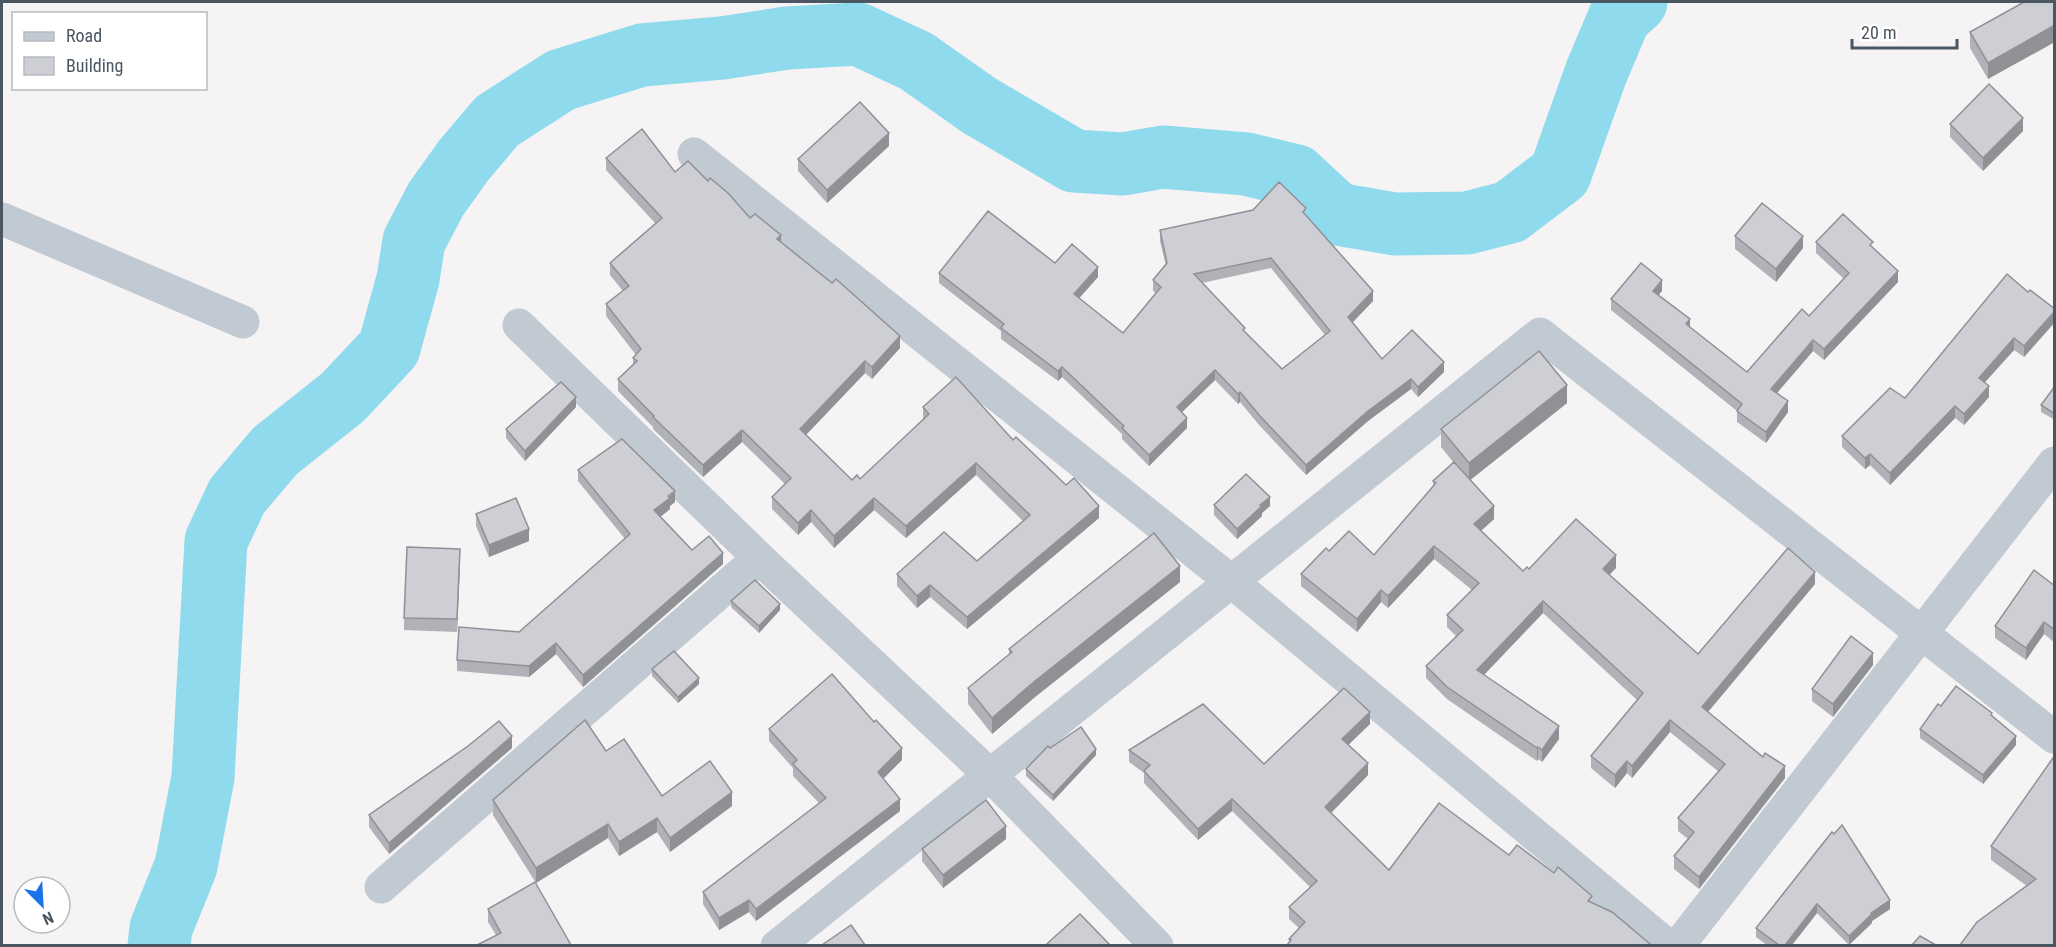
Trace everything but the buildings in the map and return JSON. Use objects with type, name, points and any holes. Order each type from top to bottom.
[{"type":"street","points":[[694,154],[1231,581],[1668,945]]},
{"type":"street","points":[[2,219],[243,322]]},
{"type":"street","points":[[519,325],[759,558],[990,775],[1157,945]]},
{"type":"street","points":[[777,945],[1540,334],[2055,737]]},
{"type":"street","points":[[1678,945],[2055,463]]},
{"type":"street","points":[[381,887],[759,558]]},
{"type":"waterway","points":[[159,946],[161,928],[186,866],[203,777],[216,541],[237,496],[275,451],[343,397],[389,348],[408,279],[414,241],[436,199],[464,160],[497,121],[561,80],[642,55],[722,48],[787,38],[858,34],[916,61],[980,106],[1074,161],[1123,164],[1163,157],[1246,164],[1296,176],[1337,214],[1395,224],[1467,223],[1510,212],[1560,174],[1596,73],[1620,16],[1636,2]]}]
